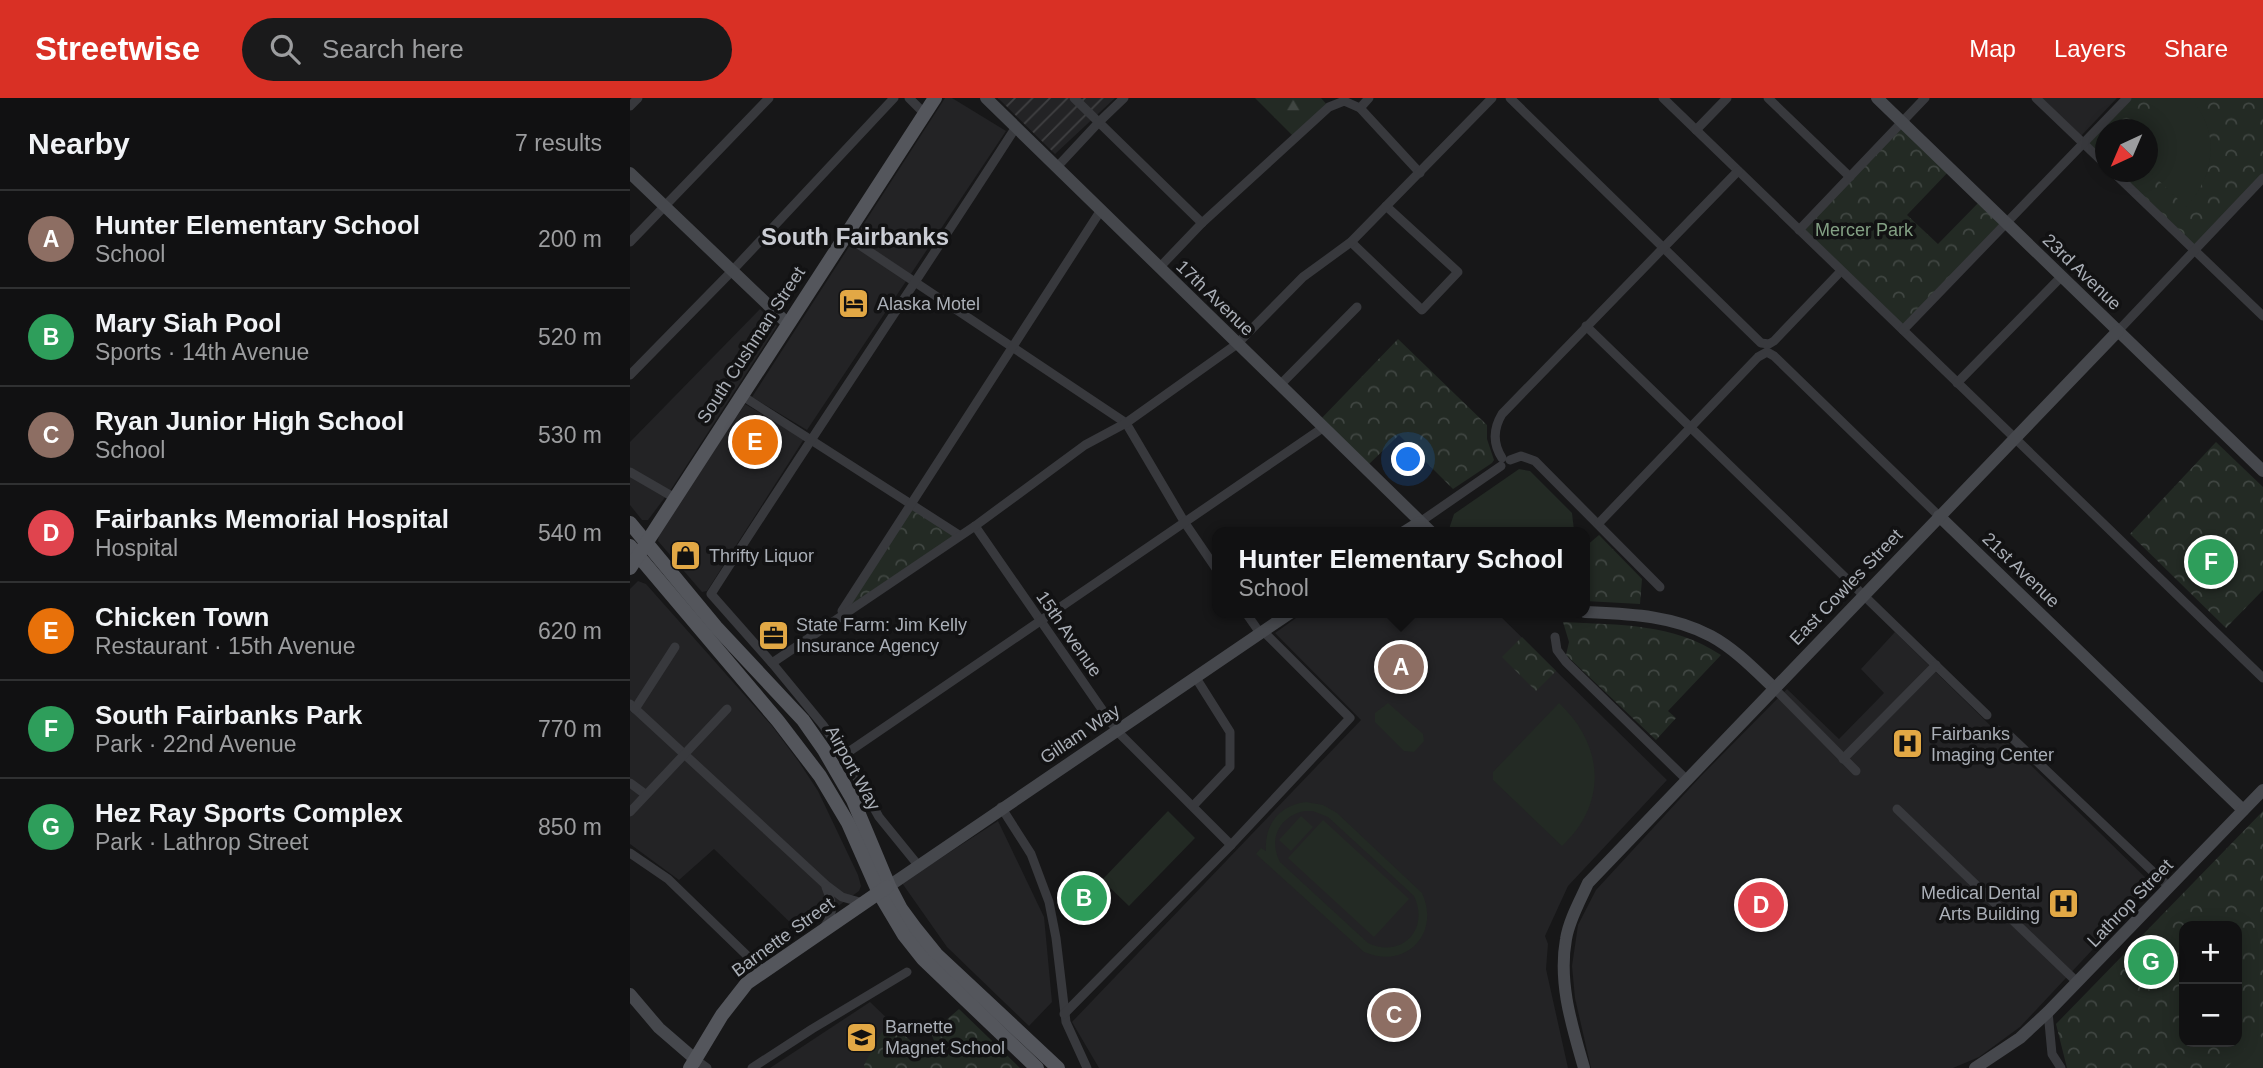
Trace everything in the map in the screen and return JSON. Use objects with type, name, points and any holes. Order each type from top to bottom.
[{"type":"main road","name":"South Cushman Street","points":[[636,553],[675,498],[935,98]]},
{"type":"main road","name":"Airport Way","points":[[630,523],[636,553],[778,721],[820,776],[884,889],[936,954],[1058,1068]]},
{"type":"main road","name":"Airport Way","points":[[636,553],[716,627],[803,720],[853,800],[884,889],[890,915],[923,959],[1037,1068]]},
{"type":"main road","name":"Barnette Street","points":[[698,1065],[738,993],[763,971],[884,889]]},
{"type":"street","points":[[630,106],[638,98]]},
{"type":"street","points":[[630,242],[769,98]]},
{"type":"street","points":[[630,375],[894,98]]},
{"type":"street","points":[[909,98],[925,114]]},
{"type":"street","name":"17th Avenue","points":[[986,98],[1426,527]]},
{"type":"street","points":[[1074,98],[1202,223]]},
{"type":"street","points":[[1057,167],[1124,98]]},
{"type":"street","points":[[1360,108],[1369,98]]},
{"type":"street","points":[[772,663],[975,526],[1085,445],[1126,423],[1237,344],[1303,277],[1351,242],[1492,98]]},
{"type":"street","points":[[1510,98],[1765,345],[1841,271]]},
{"type":"street","points":[[1663,98],[2263,678]]},
{"type":"street","points":[[1696,130],[1727,98]]},
{"type":"street","points":[[1768,98],[1850,177]]},
{"type":"street","name":"23rd Avenue","points":[[1877,98],[2263,471]]},
{"type":"street","points":[[1799,230],[1925,98]]},
{"type":"street","points":[[2036,98],[2095,155]]},
{"type":"street","points":[[1903,330],[2127,98]]},
{"type":"street","points":[[1159,268],[1202,223],[1329,107],[1344,101],[1360,108],[1420,173]]},
{"type":"street","points":[[918,865],[879,817],[844,755],[823,725],[711,594],[810,438],[915,284],[1016,127]]},
{"type":"street","points":[[1504,462],[1495,438],[1502,414],[1738,171]]},
{"type":"street","points":[[630,173],[788,324]]},
{"type":"street","name":"East Cowles Street","points":[[1584,1068],[1568,1012],[1564,972],[1570,926],[1588,883],[2263,178]]},
{"type":"street","points":[[2124,182],[2263,316]]},
{"type":"street","points":[[1351,242],[1422,310],[1458,272],[1387,206]]},
{"type":"street","points":[[839,617],[1101,210]]},
{"type":"street","points":[[846,236],[1126,423],[1185,523],[1212,563]]},
{"type":"street","points":[[1957,383],[2062,276]]},
{"type":"street","points":[[1280,385],[1357,307]]},
{"type":"street","points":[[1586,326],[1987,715]]},
{"type":"street","name":"21st Avenue","points":[[1690,427],[1762,354],[1771,353],[2243,810]]},
{"type":"street","points":[[741,395],[959,535]]},
{"type":"street","points":[[1599,523],[1690,427]]},
{"type":"street","points":[[844,755],[1324,428]]},
{"type":"street","points":[[1412,527],[1504,462],[1521,456],[1533,459],[1660,587]]},
{"type":"street","points":[[630,472],[675,498]]},
{"type":"street","name":"15th Avenue","points":[[975,526],[1116,731],[1231,845]]},
{"type":"street","points":[[1590,612],[1658,617],[1696,629],[1730,649],[1774,688],[1856,771]]},
{"type":"street","points":[[1064,1014],[1231,845],[1350,718],[1250,618]]},
{"type":"street","name":"Gillam Way","points":[[884,889],[1283,618]]},
{"type":"street","points":[[1555,637],[1557,650],[1566,662],[1687,780]]},
{"type":"street","points":[[675,647],[633,706],[826,885],[842,897],[863,903]]},
{"type":"street","points":[[1843,759],[1936,665]]},
{"type":"street","points":[[1193,806],[1230,767],[1230,732],[1196,678]]},
{"type":"street","points":[[630,812],[727,709]]},
{"type":"street","points":[[1997,730],[2009,735],[2169,887]]},
{"type":"street","points":[[630,783],[645,794]]},
{"type":"street","name":"Lathrop Street","points":[[1975,1068],[2020,1038],[2048,1012],[2263,790]]},
{"type":"street","points":[[1001,807],[1031,854],[1049,902],[1056,938],[1064,1014],[1087,1068]]},
{"type":"street","points":[[1897,809],[2077,982]]},
{"type":"street","points":[[630,853],[668,879],[763,971]]},
{"type":"street","points":[[821,931],[831,918],[832,909],[826,885]]},
{"type":"street","points":[[752,1068],[907,972]]},
{"type":"street","points":[[630,995],[659,1028],[698,1065]]},
{"type":"street","points":[[2048,1012],[2052,1054],[2061,1068]]},
{"type":"shaded area","points":[[945,98],[952,98],[1006,131],[807,430],[752,397]]},
{"type":"shaded area","points":[[998,98],[1115,98],[1055,154]]},
{"type":"shaded area","points":[[2042,98],[2117,98],[2081,136]]},
{"type":"shaded area","points":[[760,309],[777,326],[672,488],[648,520],[642,520],[630,505],[630,442]]},
{"type":"shaded area","points":[[745,404],[804,439],[707,591],[702,592],[658,541],[659,533]]},
{"type":"shaded area","points":[[638,581],[646,584],[772,726],[799,762],[818,791],[858,875],[861,886],[859,891],[801,933],[714,849],[679,880],[630,844],[630,589]]},
{"type":"shaded area","points":[[1296,618],[1502,618],[1667,780],[1568,886],[1545,936],[1548,944],[1546,969],[1568,1068],[1099,1068],[1072,1022],[1361,720],[1275,633]]},
{"type":"shaded area","points":[[1895,632],[2153,885],[2020,1027],[1979,1057],[1953,1068],[1591,1068],[1575,998],[1572,966],[1578,925],[1596,890],[1701,776],[1787,689],[1839,739],[1884,693],[1861,669]]},
{"type":"shaded area","points":[[998,821],[1044,917],[1052,1002],[1029,1026],[947,947],[902,883]]},
{"type":"shaded area","points":[[1068,875],[1103,894],[1092,912],[1086,909],[1080,921],[1062,911],[1069,891],[1061,886]]},
{"type":"shaded area","name":"Barnette Magnet School","points":[[870,1002],[939,1068],[770,1068]]},
{"type":"green space","points":[[1255,98],[1321,98],[1329,107],[1295,138]]},
{"type":"green space","points":[[2127,98],[2263,98],[2263,178],[2195,250],[2124,182],[2158,182],[2158,119],[2107,119]]},
{"type":"green space","points":[[2176,98],[2190,98],[2207,125],[2210,139],[2208,168],[2196,195],[2186,207],[2158,180],[2156,119]]},
{"type":"green space","name":"Mercer Park","points":[[1902,122],[1951,169],[1907,215],[1938,244],[1982,199],[2005,222],[1903,330],[1799,230]]},
{"type":"green space","points":[[2095,132],[2095,155],[2084,144]]},
{"type":"green space","points":[[1398,339],[1487,425],[1487,439],[1494,460],[1453,489],[1399,435],[1365,468],[1318,422]]},
{"type":"green space","points":[[2216,442],[2263,487],[2263,590],[2226,628],[2130,534]]},
{"type":"green space","points":[[1519,469],[1530,471],[1572,513],[1574,527],[1450,527],[1454,514]]},
{"type":"green space","points":[[910,504],[959,535],[839,616]]},
{"type":"green space","points":[[1599,535],[1642,579],[1640,604],[1590,601],[1590,543]]},
{"type":"green space","points":[[1563,622],[1625,625],[1665,631],[1703,645],[1721,655],[1668,711],[1676,718],[1656,740],[1566,655],[1569,642]]},
{"type":"green space","points":[[1522,637],[1556,671],[1536,691],[1502,657]]},
{"type":"green space","points":[[1388,703],[1423,734],[1424,741],[1414,752],[1404,751],[1375,722],[1375,713]]},
{"type":"green space","points":[[1559,703],[1574,719],[1585,737],[1595,774],[1587,811],[1577,829],[1562,846],[1493,780],[1493,772]]},
{"type":"green space","points":[[1306,802],[1323,805],[1337,813],[1422,893],[1427,908],[1427,922],[1416,945],[1393,956],[1364,952],[1256,854],[1261,848],[1266,851],[1271,824],[1281,812]],"holes":[[[1313,811],[1328,817],[1414,896],[1418,920],[1415,930],[1401,944],[1380,947],[1368,943],[1280,862],[1275,845],[1278,830],[1295,814]]]},
{"type":"green space","points":[[1168,811],[1195,838],[1129,906],[1102,880]]},
{"type":"green space","points":[[2263,811],[2263,1068],[2067,1068],[2056,1024]]},
{"type":"green space","points":[[1301,816],[1313,827],[1291,851],[1279,840]]},
{"type":"green space","points":[[1323,820],[1409,899],[1374,937],[1288,858]]},
{"type":"green space","points":[[959,1009],[1020,1068],[865,1068],[864,1065],[882,1032],[897,1028],[928,1058],[937,1048],[931,1033]]},
{"type":"green space","points":[[2259,1034],[2263,1039],[2263,1068],[2226,1068]]},
{"type":"place","name":"Alaska Motel","points":[[854,304]]},
{"type":"place","name":"Chicken Town","points":[[755,442]]},
{"type":"place","name":"Thrifty Liquor","points":[[686,556]]},
{"type":"place","name":"South Fairbanks Park","points":[[2211,562]]},
{"type":"place","name":"State Farm: Jim Kelly Insurance Agency","points":[[773,635]]},
{"type":"place","name":"Hunter Elementary School","points":[[1401,667]]},
{"type":"place","name":"Fairbanks Imaging Center","points":[[1908,744]]},
{"type":"place","name":"Mary Siah Pool","points":[[1084,898]]},
{"type":"place","name":"Medical Dental Arts Building","points":[[2063,903]]},
{"type":"place","name":"Fairbanks Memorial Hospital","points":[[1761,905]]},
{"type":"place","name":"Hez Ray Sports Complex","points":[[2151,962]]},
{"type":"place","name":"Ryan Junior High School","points":[[1394,1015]]},
{"type":"place","name":"Barnette Magnet School","points":[[862,1037]]},
{"type":"district","name":"South Fairbanks","points":[[855,236]]}]
